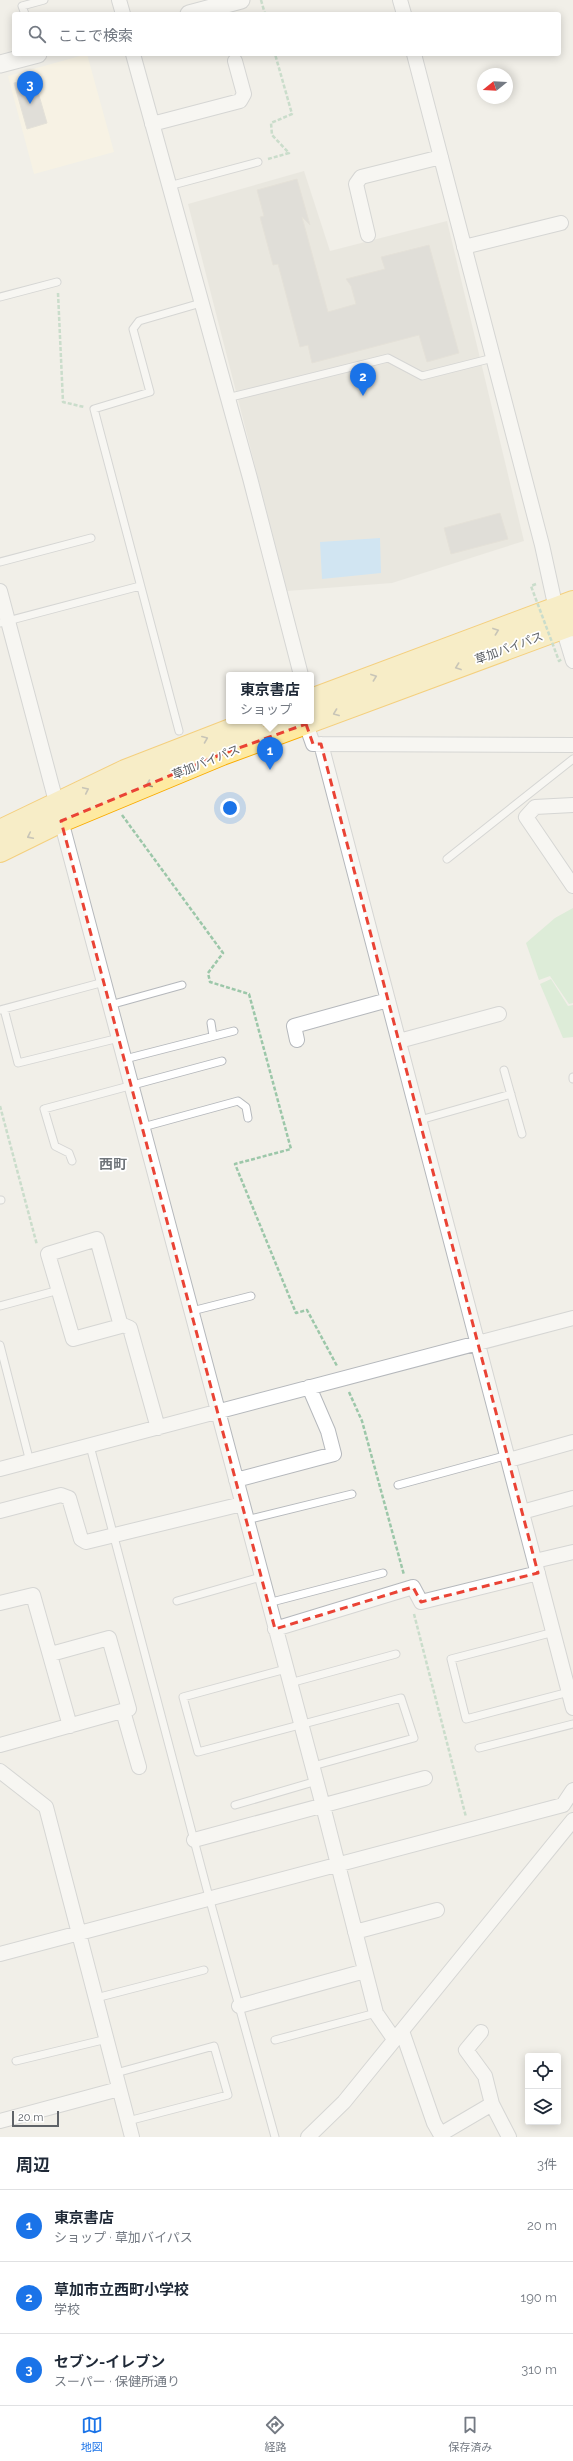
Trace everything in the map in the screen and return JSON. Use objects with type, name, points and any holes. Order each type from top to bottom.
[{"type":"highway","name":"草加バイパス","points":[[314,699],[566,616]]},
{"type":"highway","name":"草加バイパス","points":[[314,721],[566,616]]},
{"type":"highway","name":"草加バイパス","points":[[0,851],[59,812],[125,772],[246,724]]},
{"type":"highway","name":"草加バイパス","points":[[0,831],[59,812],[306,724]]},
{"type":"street","points":[[119,0],[122,12]]},
{"type":"street","points":[[196,12],[241,0]]},
{"type":"street","points":[[400,0],[403,12]]},
{"type":"street","points":[[0,64],[30,56]]},
{"type":"street","points":[[134,56],[300,672]]},
{"type":"street","points":[[415,56],[542,545],[566,616],[568,660]]},
{"type":"street","points":[[152,124],[240,101],[244,94],[235,61]]},
{"type":"street","points":[[368,235],[356,184],[361,177],[441,157]]},
{"type":"street","points":[[464,247],[561,223]]},
{"type":"street","points":[[0,591],[4,622],[59,812],[261,1577],[317,1781],[376,2013],[398,2035],[434,2123],[441,2136],[492,2104]]},
{"type":"street","points":[[306,724],[313,744],[573,745]]},
{"type":"street","points":[[321,744],[420,1120],[476,1342],[508,1457],[573,1708]]},
{"type":"street","points":[[573,805],[535,807],[526,817],[573,886]]},
{"type":"street","points":[[297,1040],[294,1026],[388,1000]]},
{"type":"street","points":[[399,1041],[499,1014]]},
{"type":"street","points":[[121,1326],[97,1239],[48,1254],[73,1339],[121,1326],[130,1328],[158,1428]]},
{"type":"street","points":[[0,1469],[476,1342],[572,1322]]},
{"type":"street","points":[[236,1480],[334,1454],[328,1431],[308,1387]]},
{"type":"street","points":[[508,1457],[573,1442]]},
{"type":"street","points":[[0,1511],[61,1495],[69,1498],[80,1539],[86,1542],[242,1504]]},
{"type":"street","points":[[522,1512],[573,1498]]},
{"type":"street","points":[[275,1629],[413,1587],[421,1602],[537,1568],[573,1552]]},
{"type":"street","points":[[0,1603],[33,1594],[70,1726]]},
{"type":"street","points":[[0,1745],[129,1710],[109,1638],[51,1654]]},
{"type":"street","points":[[123,1711],[139,1767]]},
{"type":"street","points":[[0,1770],[46,1807],[132,2137]]},
{"type":"street","points":[[194,1840],[425,1778]]},
{"type":"street","points":[[0,1954],[78,1934],[209,1897],[563,1805],[573,1790]]},
{"type":"street","points":[[315,2135],[344,2102],[573,1820]]},
{"type":"street","points":[[355,1932],[437,1910]]},
{"type":"street","points":[[239,2006],[365,1971]]},
{"type":"street","points":[[481,2032],[466,2050],[485,2076],[492,2104],[509,2137]]},
{"type":"street","points":[[0,2121],[119,2089]]},
{"type":"lane","points":[[24,12],[22,6],[44,0]]},
{"type":"lane","points":[[169,186],[258,162]]},
{"type":"lane","points":[[0,297],[57,282]]},
{"type":"lane","points":[[179,731],[94,409],[150,392],[133,329],[139,320],[201,303]]},
{"type":"lane","points":[[227,398],[388,358],[422,376],[493,358]]},
{"type":"lane","points":[[0,562],[91,538]]},
{"type":"lane","points":[[4,622],[140,586]]},
{"type":"lane","points":[[447,859],[573,759]]},
{"type":"lane","points":[[104,982],[2,1009],[18,1063],[119,1038]]},
{"type":"lane","points":[[110,1005],[182,985]]},
{"type":"lane","points":[[211,1024],[213,1036]]},
{"type":"lane","points":[[125,1059],[234,1031]]},
{"type":"lane","points":[[72,1161],[69,1152],[55,1146],[44,1109],[222,1061]]},
{"type":"lane","points":[[504,1070],[522,1134]]},
{"type":"lane","points":[[420,1120],[511,1094]]},
{"type":"lane","points":[[143,1127],[238,1101],[246,1107],[248,1118]]},
{"type":"lane","points":[[0,1306],[59,1290]]},
{"type":"lane","points":[[192,1311],[251,1296]]},
{"type":"lane","points":[[0,1345],[30,1462]]},
{"type":"lane","points":[[90,1446],[209,1897],[275,2137]]},
{"type":"lane","points":[[398,1485],[508,1457]]},
{"type":"lane","points":[[246,1520],[352,1494]]},
{"type":"lane","points":[[268,1603],[383,1573]]},
{"type":"lane","points":[[177,1601],[261,1577]]},
{"type":"lane","points":[[554,1632],[451,1659],[466,1720],[569,1692]]},
{"type":"lane","points":[[290,1683],[396,1654]]},
{"type":"lane","points":[[286,1669],[183,1697],[194,1738],[198,1752],[301,1726],[402,1698],[414,1738],[313,1766]]},
{"type":"lane","points":[[479,1748],[573,1724]]},
{"type":"lane","points":[[235,1805],[317,1781]]},
{"type":"lane","points":[[96,1998],[204,1970]]},
{"type":"lane","points":[[275,2040],[376,2013]]},
{"type":"lane","points":[[16,2061],[107,2039]]},
{"type":"lane","points":[[116,2073],[214,2046],[228,2094],[128,2121]]},
{"type":"path","points":[[261,0],[264,12]]},
{"type":"path","points":[[258,162],[289,153],[272,135],[271,123],[292,114],[276,56]]},
{"type":"path","points":[[57,282],[63,402],[94,409]]},
{"type":"path","points":[[536,584],[531,586],[559,661],[568,660]]},
{"type":"path","points":[[120,812],[223,952],[208,973],[210,982],[249,994],[291,1149],[235,1164],[296,1313],[307,1310],[343,1377],[362,1421],[408,1589],[469,1829]]},
{"type":"path","points":[[0,1106],[38,1247]]},
{"type":"highlighted area","points":[[306,724],[313,744],[321,744],[538,1573],[421,1602],[413,1587],[275,1629],[61,821],[222,754]]},
{"type":"shaded area","points":[[80,56],[88,56],[114,152],[34,174],[8,76]]},
{"type":"shaded area","points":[[304,171],[330,251],[447,221],[524,541],[392,583],[287,591],[188,204]]},
{"type":"green space","points":[[573,908],[573,1003],[569,1004],[550,976],[539,980],[526,943],[555,918]]},
{"type":"green space","points":[[551,979],[568,1006],[573,1005],[573,1037],[563,1038],[540,984]]},
{"type":"water","points":[[380,538],[381,573],[322,579],[320,542]]},
{"type":"building","points":[[34,78],[47,123],[27,129],[14,83]]},
{"type":"building","points":[[297,179],[310,225],[302,217],[328,312],[356,304],[351,286],[346,279],[385,269],[381,257],[429,245],[459,353],[427,362],[419,335],[312,363],[308,345],[300,347],[278,264],[273,265],[260,217],[264,216],[257,190]]},
{"type":"building","points":[[500,513],[508,539],[451,554],[444,528]]},
{"type":"place","name":"セブン-イレブン","points":[[30,104]]},
{"type":"place","name":"草加市立西町小学校","points":[[363,396]]},
{"type":"place","name":"東京書店","points":[[270,770]]},
{"type":"district","name":"西町","points":[[113,1164]]}]
